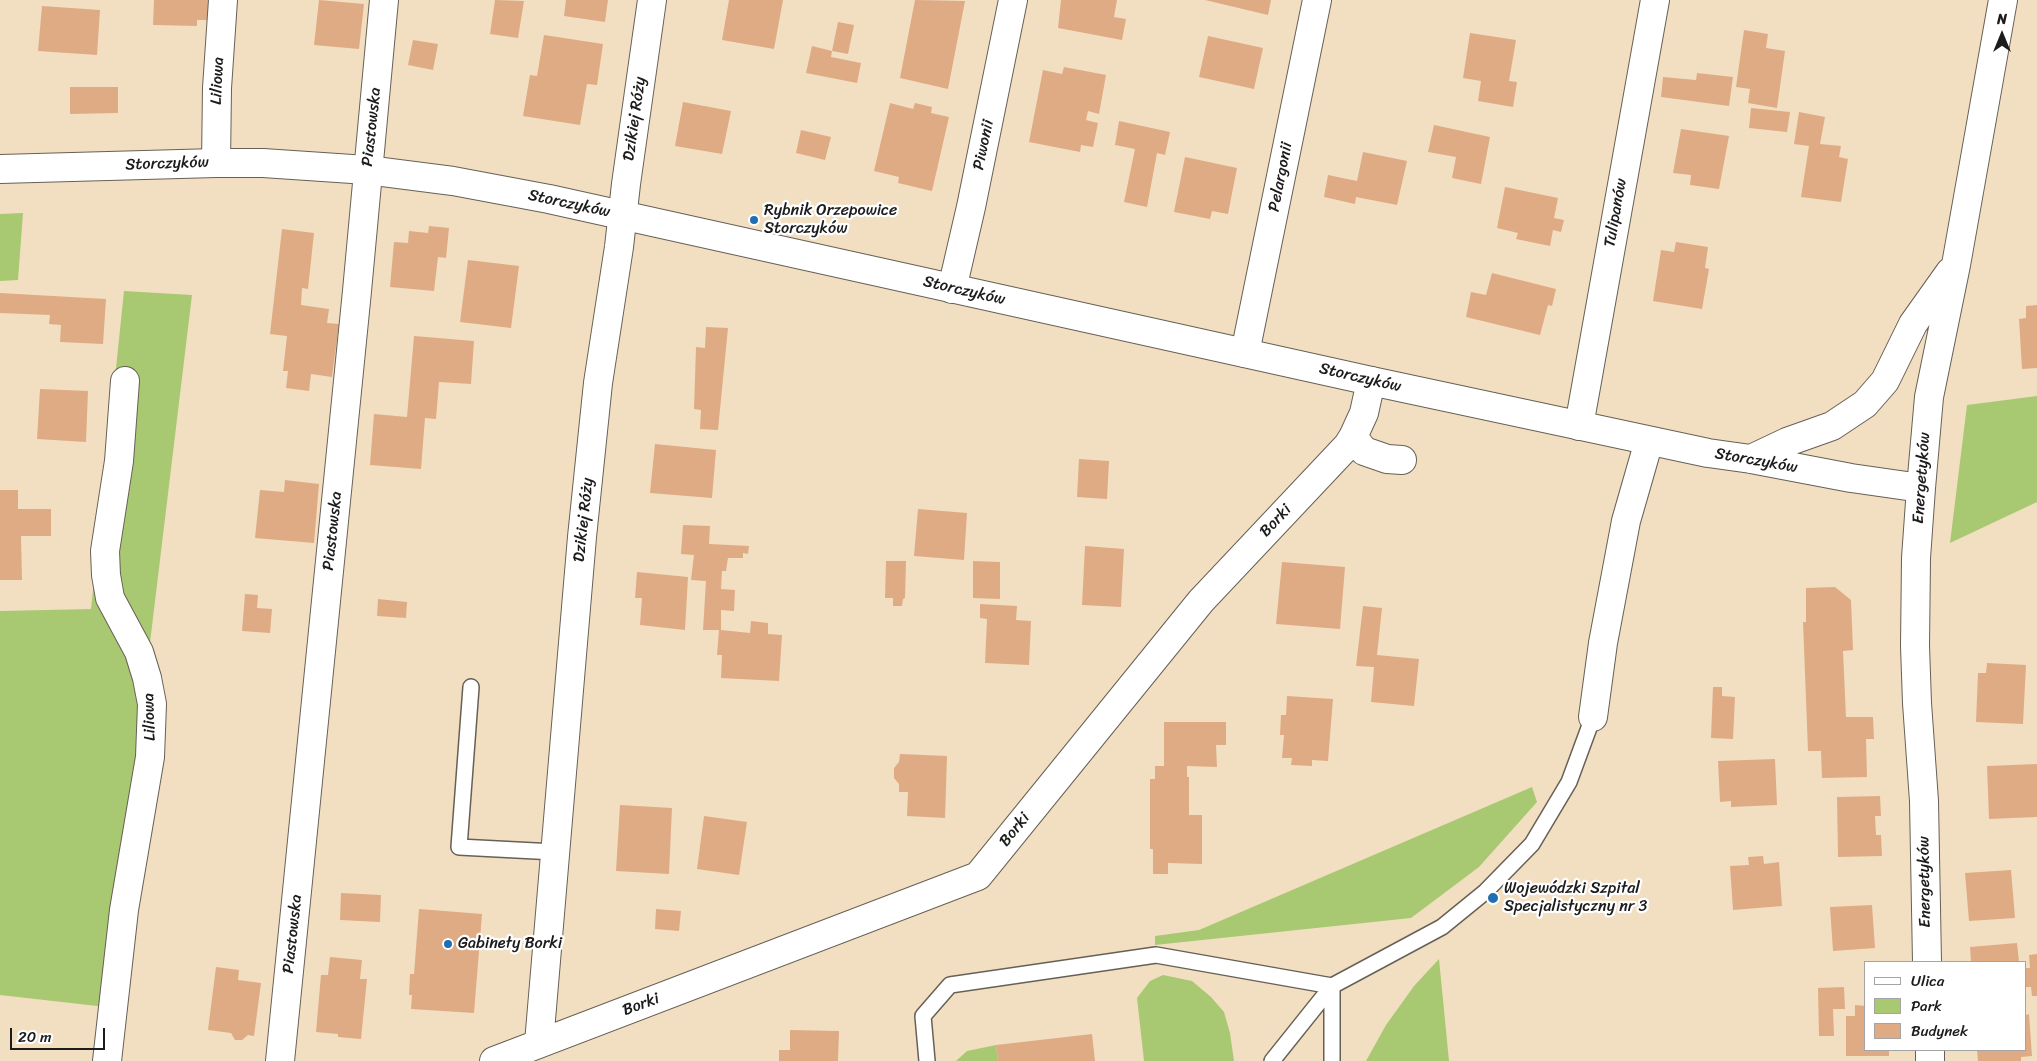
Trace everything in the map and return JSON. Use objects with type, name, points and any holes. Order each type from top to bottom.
[{"type":"street","name":"Liliowa","points":[[216,163],[217,88],[223,0]]},
{"type":"street","name":"Piastowska","points":[[280,1061],[384,0]]},
{"type":"street","name":"Dzikiej Róży","points":[[539,1043],[582,538],[598,383],[652,0]]},
{"type":"street","name":"Piwonii","points":[[952,289],[971,207],[1013,0]]},
{"type":"street","name":"Pelargonii","points":[[1245,353],[1317,0]]},
{"type":"street","name":"Tulipanów","points":[[1579,426],[1655,0]]},
{"type":"street","name":"Energetyków","points":[[1927,961],[1924,801],[1915,646],[1916,558],[1920,488],[1929,397],[1956,265],[2003,0]]},
{"type":"street","name":"Storczyków","points":[[0,169],[216,163],[320,166],[368,170],[472,184],[1649,441],[1851,478],[1920,488]]},
{"type":"street","points":[[1751,459],[1788,442],[1832,426],[1865,404],[1885,381],[1913,324],[1956,265]]},
{"type":"street","name":"Liliowa","points":[[107,1061],[124,910],[150,757],[152,704],[139,652],[110,598],[106,575],[105,551],[119,461],[126,381]]},
{"type":"street","name":"Borki","points":[[494,1061],[978,876],[1201,601],[1353,438],[1364,413],[1371,381]]},
{"type":"street","points":[[1353,438],[1364,451],[1387,459],[1402,460]]},
{"type":"street","points":[[1593,718],[1603,643],[1626,521],[1649,441]]},
{"type":"lane","points":[[471,687],[459,847],[555,852]]},
{"type":"lane","points":[[1272,1061],[1332,986],[1442,926],[1485,892],[1532,844],[1569,782],[1593,718]]},
{"type":"lane","points":[[926,1061],[923,1016],[950,985],[1156,955],[1332,986]]},
{"type":"lane","points":[[1332,986],[1332,1061]]},
{"type":"green space","points":[[23,213],[18,280],[0,281],[0,214]]},
{"type":"green space","points":[[124,291],[192,295],[106,1007],[0,995],[0,611],[91,609]]},
{"type":"green space","points":[[2037,396],[2037,502],[1950,543],[1967,405]]},
{"type":"green space","points":[[1532,787],[1537,802],[1479,867],[1411,918],[1155,945],[1155,936],[1199,930]]},
{"type":"green space","points":[[1439,959],[1449,1061],[1366,1061],[1386,1025],[1414,986]]},
{"type":"green space","points":[[1163,975],[1192,981],[1211,997],[1224,1012],[1230,1033],[1234,1061],[1144,1061],[1137,998],[1150,981]]},
{"type":"green space","points":[[996,1045],[998,1061],[956,1061],[967,1051]]},
{"type":"building","points":[[154,0],[209,0],[209,20],[197,20],[197,26],[153,25]]},
{"type":"building","points":[[319,0],[364,4],[359,49],[314,45]]},
{"type":"building","points":[[495,0],[524,1],[518,38],[490,34]]},
{"type":"building","points":[[566,0],[608,0],[605,22],[564,16]]},
{"type":"building","points":[[729,0],[783,0],[774,49],[722,40]]},
{"type":"building","points":[[915,0],[965,1],[948,89],[900,78]]},
{"type":"building","points":[[1061,0],[1117,0],[1114,17],[1126,19],[1122,40],[1058,28]]},
{"type":"building","points":[[1205,0],[1271,0],[1268,15]]},
{"type":"building","points":[[42,6],[100,10],[97,55],[38,51]]},
{"type":"building","points":[[838,22],[854,25],[848,54],[832,51]]},
{"type":"building","points":[[1744,30],[1768,34],[1766,48],[1785,51],[1777,108],[1748,103],[1750,89],[1736,87]]},
{"type":"building","points":[[1470,33],[1516,40],[1509,81],[1517,82],[1513,107],[1478,101],[1481,81],[1463,78]]},
{"type":"building","points":[[544,35],[603,44],[597,85],[587,84],[580,125],[523,116],[530,75],[537,76]]},
{"type":"building","points":[[1208,36],[1263,48],[1254,89],[1199,77]]},
{"type":"building","points":[[413,40],[438,44],[433,70],[408,65]]},
{"type":"building","points":[[812,46],[832,51],[831,57],[861,63],[857,83],[806,73]]},
{"type":"building","points":[[1064,67],[1106,75],[1099,114],[1088,111],[1086,120],[1098,123],[1093,147],[1081,145],[1080,152],[1029,142],[1043,70],[1062,74]]},
{"type":"building","points":[[1697,73],[1733,77],[1729,106],[1661,97],[1663,77],[1696,80]]},
{"type":"building","points":[[70,87],[118,87],[118,113],[70,114]]},
{"type":"building","points":[[683,102],[731,111],[722,154],[675,146]]},
{"type":"building","points":[[890,103],[913,109],[915,103],[932,107],[931,113],[949,117],[932,191],[898,183],[899,177],[874,171]]},
{"type":"building","points":[[1751,108],[1790,112],[1787,132],[1749,128]]},
{"type":"building","points":[[1799,112],[1825,117],[1820,144],[1841,146],[1839,157],[1848,159],[1841,202],[1801,197],[1809,146],[1794,144]]},
{"type":"building","points":[[1119,121],[1170,132],[1165,155],[1157,153],[1147,207],[1124,202],[1135,149],[1115,145]]},
{"type":"building","points":[[1434,125],[1490,137],[1481,184],[1452,178],[1456,157],[1428,152]]},
{"type":"building","points":[[1681,129],[1729,136],[1719,189],[1690,185],[1691,175],[1673,173]]},
{"type":"building","points":[[801,130],[831,137],[825,160],[796,153]]},
{"type":"building","points":[[1363,152],[1407,161],[1397,205],[1356,197],[1355,204],[1324,197],[1328,175],[1357,181]]},
{"type":"building","points":[[1185,157],[1237,168],[1228,214],[1212,211],[1210,219],[1174,212]]},
{"type":"building","points":[[1505,187],[1558,198],[1554,218],[1564,220],[1561,232],[1553,230],[1550,246],[1516,239],[1518,233],[1497,228]]},
{"type":"building","points":[[429,226],[449,228],[446,258],[438,257],[434,291],[390,287],[394,242],[408,243],[409,231],[428,233]]},
{"type":"building","points":[[282,229],[314,233],[308,289],[302,288],[301,305],[329,309],[327,323],[339,324],[332,377],[311,374],[309,391],[286,388],[288,371],[283,371],[287,336],[270,334]]},
{"type":"building","points":[[1676,242],[1708,247],[1705,268],[1709,269],[1702,309],[1653,301],[1661,250],[1674,252]]},
{"type":"building","points":[[468,260],[519,266],[511,328],[460,322]]},
{"type":"building","points":[[1492,273],[1556,289],[1552,306],[1548,305],[1540,335],[1466,317],[1471,292],[1486,295]]},
{"type":"building","points":[[0,293],[106,299],[103,344],[60,342],[61,325],[49,324],[50,315],[0,313]]},
{"type":"building","points":[[2037,305],[2037,368],[2022,369],[2019,319],[2026,318],[2026,306]]},
{"type":"building","points":[[706,327],[728,328],[718,430],[700,429],[701,410],[694,409],[696,347],[705,348]]},
{"type":"building","points":[[414,336],[474,341],[471,384],[439,382],[436,419],[425,418],[421,469],[370,465],[374,414],[407,417]]},
{"type":"building","points":[[40,389],[88,391],[86,442],[37,439]]},
{"type":"building","points":[[655,444],[716,450],[712,498],[650,493]]},
{"type":"building","points":[[1079,459],[1109,461],[1107,499],[1077,497]]},
{"type":"building","points":[[285,480],[319,484],[314,543],[255,538],[260,490],[284,492]]},
{"type":"building","points":[[0,490],[18,490],[18,509],[51,509],[51,536],[21,536],[22,580],[0,580]]},
{"type":"building","points":[[918,509],[967,513],[964,560],[914,556]]},
{"type":"building","points":[[683,525],[710,526],[709,544],[749,546],[748,554],[743,553],[743,558],[728,558],[726,571],[722,571],[721,589],[735,590],[734,611],[721,610],[721,630],[750,633],[751,621],[768,623],[768,634],[782,635],[779,681],[721,678],[722,655],[717,655],[719,630],[703,630],[706,581],[691,580],[694,555],[681,554]]},
{"type":"building","points":[[1085,546],[1124,549],[1121,607],[1082,605]]},
{"type":"building","points":[[886,561],[906,561],[905,598],[903,599],[902,606],[893,606],[893,598],[885,598]]},
{"type":"building","points":[[973,561],[1000,562],[1000,599],[973,598]]},
{"type":"building","points":[[1282,562],[1345,567],[1340,629],[1276,624]]},
{"type":"building","points":[[637,572],[688,577],[685,630],[640,625],[642,598],[635,598]]},
{"type":"building","points":[[1835,587],[1851,600],[1853,650],[1843,651],[1846,717],[1873,717],[1874,739],[1866,739],[1867,777],[1822,778],[1821,751],[1808,751],[1803,622],[1806,622],[1806,588]]},
{"type":"building","points":[[245,594],[258,595],[257,608],[272,609],[270,633],[242,631]]},
{"type":"building","points":[[378,599],[407,602],[406,618],[377,616]]},
{"type":"building","points":[[980,604],[1017,606],[1016,620],[1031,621],[1029,665],[985,663],[987,619],[980,618]]},
{"type":"building","points":[[1363,606],[1382,608],[1377,655],[1419,659],[1414,706],[1371,702],[1374,667],[1356,666]]},
{"type":"building","points":[[1987,663],[2026,665],[2023,724],[1976,722],[1978,673],[1986,673]]},
{"type":"building","points":[[1713,687],[1722,687],[1722,696],[1735,697],[1733,739],[1711,738]]},
{"type":"building","points":[[1287,696],[1333,699],[1328,761],[1312,760],[1312,766],[1291,765],[1292,758],[1282,758],[1284,735],[1280,735],[1281,715],[1286,715]]},
{"type":"building","points":[[1164,722],[1226,722],[1226,745],[1216,745],[1217,767],[1187,766],[1187,777],[1189,777],[1189,815],[1202,815],[1202,864],[1168,863],[1168,874],[1153,874],[1153,849],[1150,849],[1150,779],[1155,779],[1155,766],[1164,766]]},
{"type":"building","points":[[900,754],[947,756],[945,818],[907,816],[908,792],[899,792],[899,784],[894,778],[894,768],[899,762]]},
{"type":"building","points":[[1775,759],[1777,805],[1731,807],[1731,801],[1720,802],[1718,761]]},
{"type":"building","points":[[2037,764],[2037,817],[1989,819],[1987,766]]},
{"type":"building","points":[[1880,796],[1881,816],[1875,816],[1876,835],[1881,835],[1882,856],[1838,857],[1837,797]]},
{"type":"building","points":[[620,805],[672,808],[669,874],[616,871]]},
{"type":"building","points":[[704,816],[747,822],[739,875],[697,869]]},
{"type":"building","points":[[1763,856],[1764,864],[1779,862],[1782,906],[1733,910],[1730,866],[1749,865],[1748,857]]},
{"type":"building","points":[[2011,870],[2015,918],[1969,921],[1965,873]]},
{"type":"building","points":[[341,893],[381,895],[380,922],[340,920]]},
{"type":"building","points":[[1872,905],[1875,948],[1833,951],[1830,907]]},
{"type":"building","name":"Gabinety Borki","points":[[419,909],[482,914],[474,1013],[411,1009],[412,995],[409,995],[410,974],[414,974]]},
{"type":"building","points":[[656,909],[681,911],[679,931],[655,929]]},
{"type":"building","points":[[2017,943],[2019,961],[1971,961],[1970,947]]},
{"type":"building","points":[[2037,954],[2037,996],[2032,996],[2031,987],[2027,987],[2027,968],[2030,968],[2029,955]]},
{"type":"building","points":[[330,957],[362,960],[360,979],[367,979],[361,1039],[338,1037],[338,1034],[316,1032],[321,975],[328,975]]},
{"type":"building","points":[[216,967],[239,970],[238,980],[261,983],[254,1036],[248,1035],[242,1040],[235,1040],[231,1033],[208,1030]]},
{"type":"building","points":[[1844,987],[1845,1009],[1833,1009],[1834,1036],[1819,1036],[1818,988]]},
{"type":"building","points":[[1855,1005],[1864,1006],[1864,1051],[1889,1051],[1889,1056],[1846,1056],[1846,1016],[1855,1016]]},
{"type":"building","points":[[2029,1014],[2032,1056],[2021,1057],[2021,1061],[1978,1061],[1977,1051],[2027,1051],[2027,1015]]},
{"type":"building","points":[[790,1030],[839,1031],[838,1061],[779,1061],[779,1050],[790,1050]]},
{"type":"building","points":[[1092,1034],[1095,1061],[998,1061],[996,1045]]},
{"type":"place","name":"Rybnik Orzepowice Storczyków","points":[[754,220]]},
{"type":"place","name":"Wojewódzki Szpital Specjalistyczny nr 3","points":[[1493,898]]},
{"type":"place","name":"Gabinety Borki","points":[[448,944]]}]
